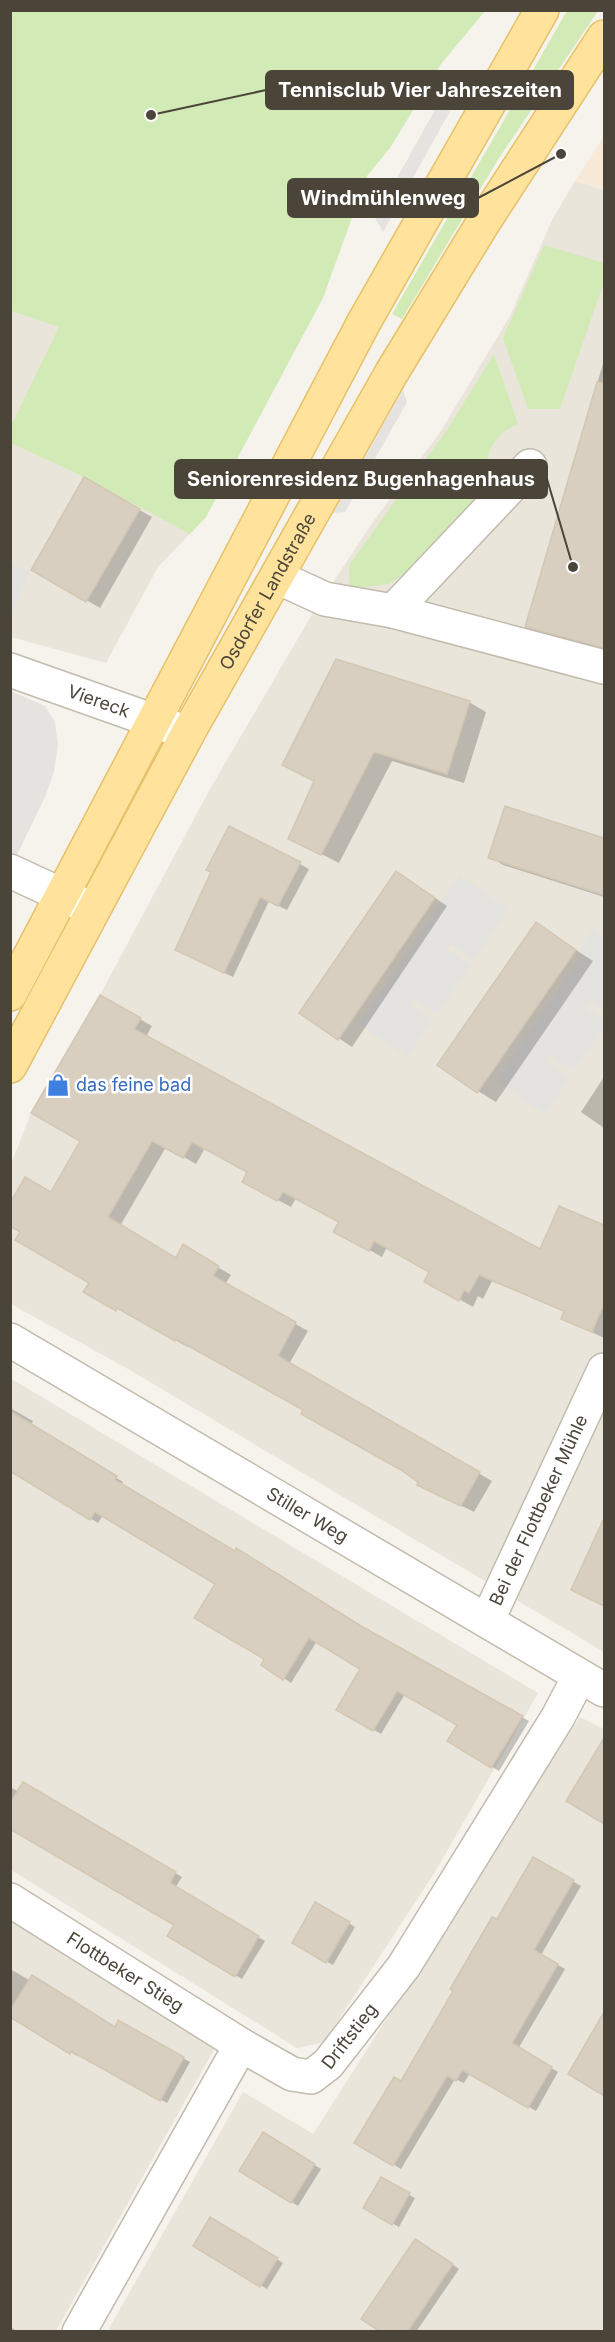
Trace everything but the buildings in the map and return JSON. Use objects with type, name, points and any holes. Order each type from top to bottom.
[{"type":"main road","points":[[10,994],[364,322],[542,10]]},
{"type":"main road","name":"Osdorfer Landstraße","points":[[10,1066],[188,733],[408,345],[483,223],[604,37]]},
{"type":"street","points":[[393,611],[530,466]]},
{"type":"street","points":[[277,577],[325,599],[393,611],[604,667]]},
{"type":"street","name":"Viereck","points":[[10,670],[188,733]]},
{"type":"street","points":[[10,871],[92,909]]},
{"type":"street","name":"Stiller Weg","points":[[10,1340],[488,1619],[592,1683]]},
{"type":"street","name":"Bei der Flottbeker Mühle","points":[[488,1619],[604,1370]]},
{"type":"street","name":"Driftstieg","points":[[241,2044],[292,2074],[311,2077],[328,2064],[404,1966],[558,1717],[592,1683]]},
{"type":"street","name":"Flottbeker Stieg","points":[[10,1900],[241,2044]]},
{"type":"street","points":[[79,2331],[241,2044]]},
{"type":"shaded area","points":[[469,77],[383,232],[375,218],[452,79]]},
{"type":"shaded area","points":[[604,136],[604,190],[575,181]]},
{"type":"shaded area","points":[[575,181],[604,190],[604,1652],[128,1369],[11,1304],[11,1164],[31,1113],[100,995],[210,789],[314,611],[375,519],[439,434],[510,316],[552,220]]},
{"type":"shaded area","points":[[10,311],[240,384],[206,517],[158,567],[106,663],[11,637]]},
{"type":"shaded area","points":[[403,390],[407,402],[345,512],[333,513]]},
{"type":"shaded area","points":[[11,564],[29,572],[11,616]]},
{"type":"shaded area","points":[[11,691],[45,706],[55,722],[58,745],[54,771],[46,795],[11,867]]},
{"type":"shaded area","points":[[460,875],[508,909],[474,960],[451,944],[447,949],[470,965],[437,1014],[414,998],[410,1005],[432,1020],[407,1057],[359,1024]]},
{"type":"shaded area","points":[[593,929],[604,937],[604,1011],[589,1001],[585,1007],[604,1020],[604,1027],[574,1071],[550,1056],[547,1062],[570,1078],[545,1114],[496,1081],[583,953],[579,950]]},
{"type":"shaded area","points":[[10,1378],[538,1693],[435,1872],[324,2042],[297,2048],[11,1870]]},
{"type":"shaded area","points":[[580,1717],[604,1729],[604,2331],[107,2332],[243,2092],[313,2134]]},
{"type":"shaded area","points":[[11,1916],[220,2039],[56,2331],[11,2332]]},
{"type":"green space","points":[[11,10],[485,11],[441,64],[390,148],[367,176],[323,298],[206,517],[190,534],[84,477],[11,443],[11,426],[59,327],[11,311]]},
{"type":"green space","points":[[567,11],[598,11],[499,158],[402,319],[392,314]]},
{"type":"green space","points":[[544,245],[604,263],[604,282],[560,409],[528,409],[503,338]]},
{"type":"green space","points":[[494,354],[518,424],[501,435],[490,450],[487,468],[492,487],[429,556],[389,584],[350,589],[349,565],[447,430]]},
{"type":"place","name":"Tennisclub Vier Jahreszeiten","points":[[151,115]]},
{"type":"place","name":"Windmühlenweg","points":[[561,154]]},
{"type":"place","name":"Seniorenresidenz Bugenhagenhaus","points":[[573,567]]},
{"type":"place","name":"das feine bad","points":[[58,1085]]}]
